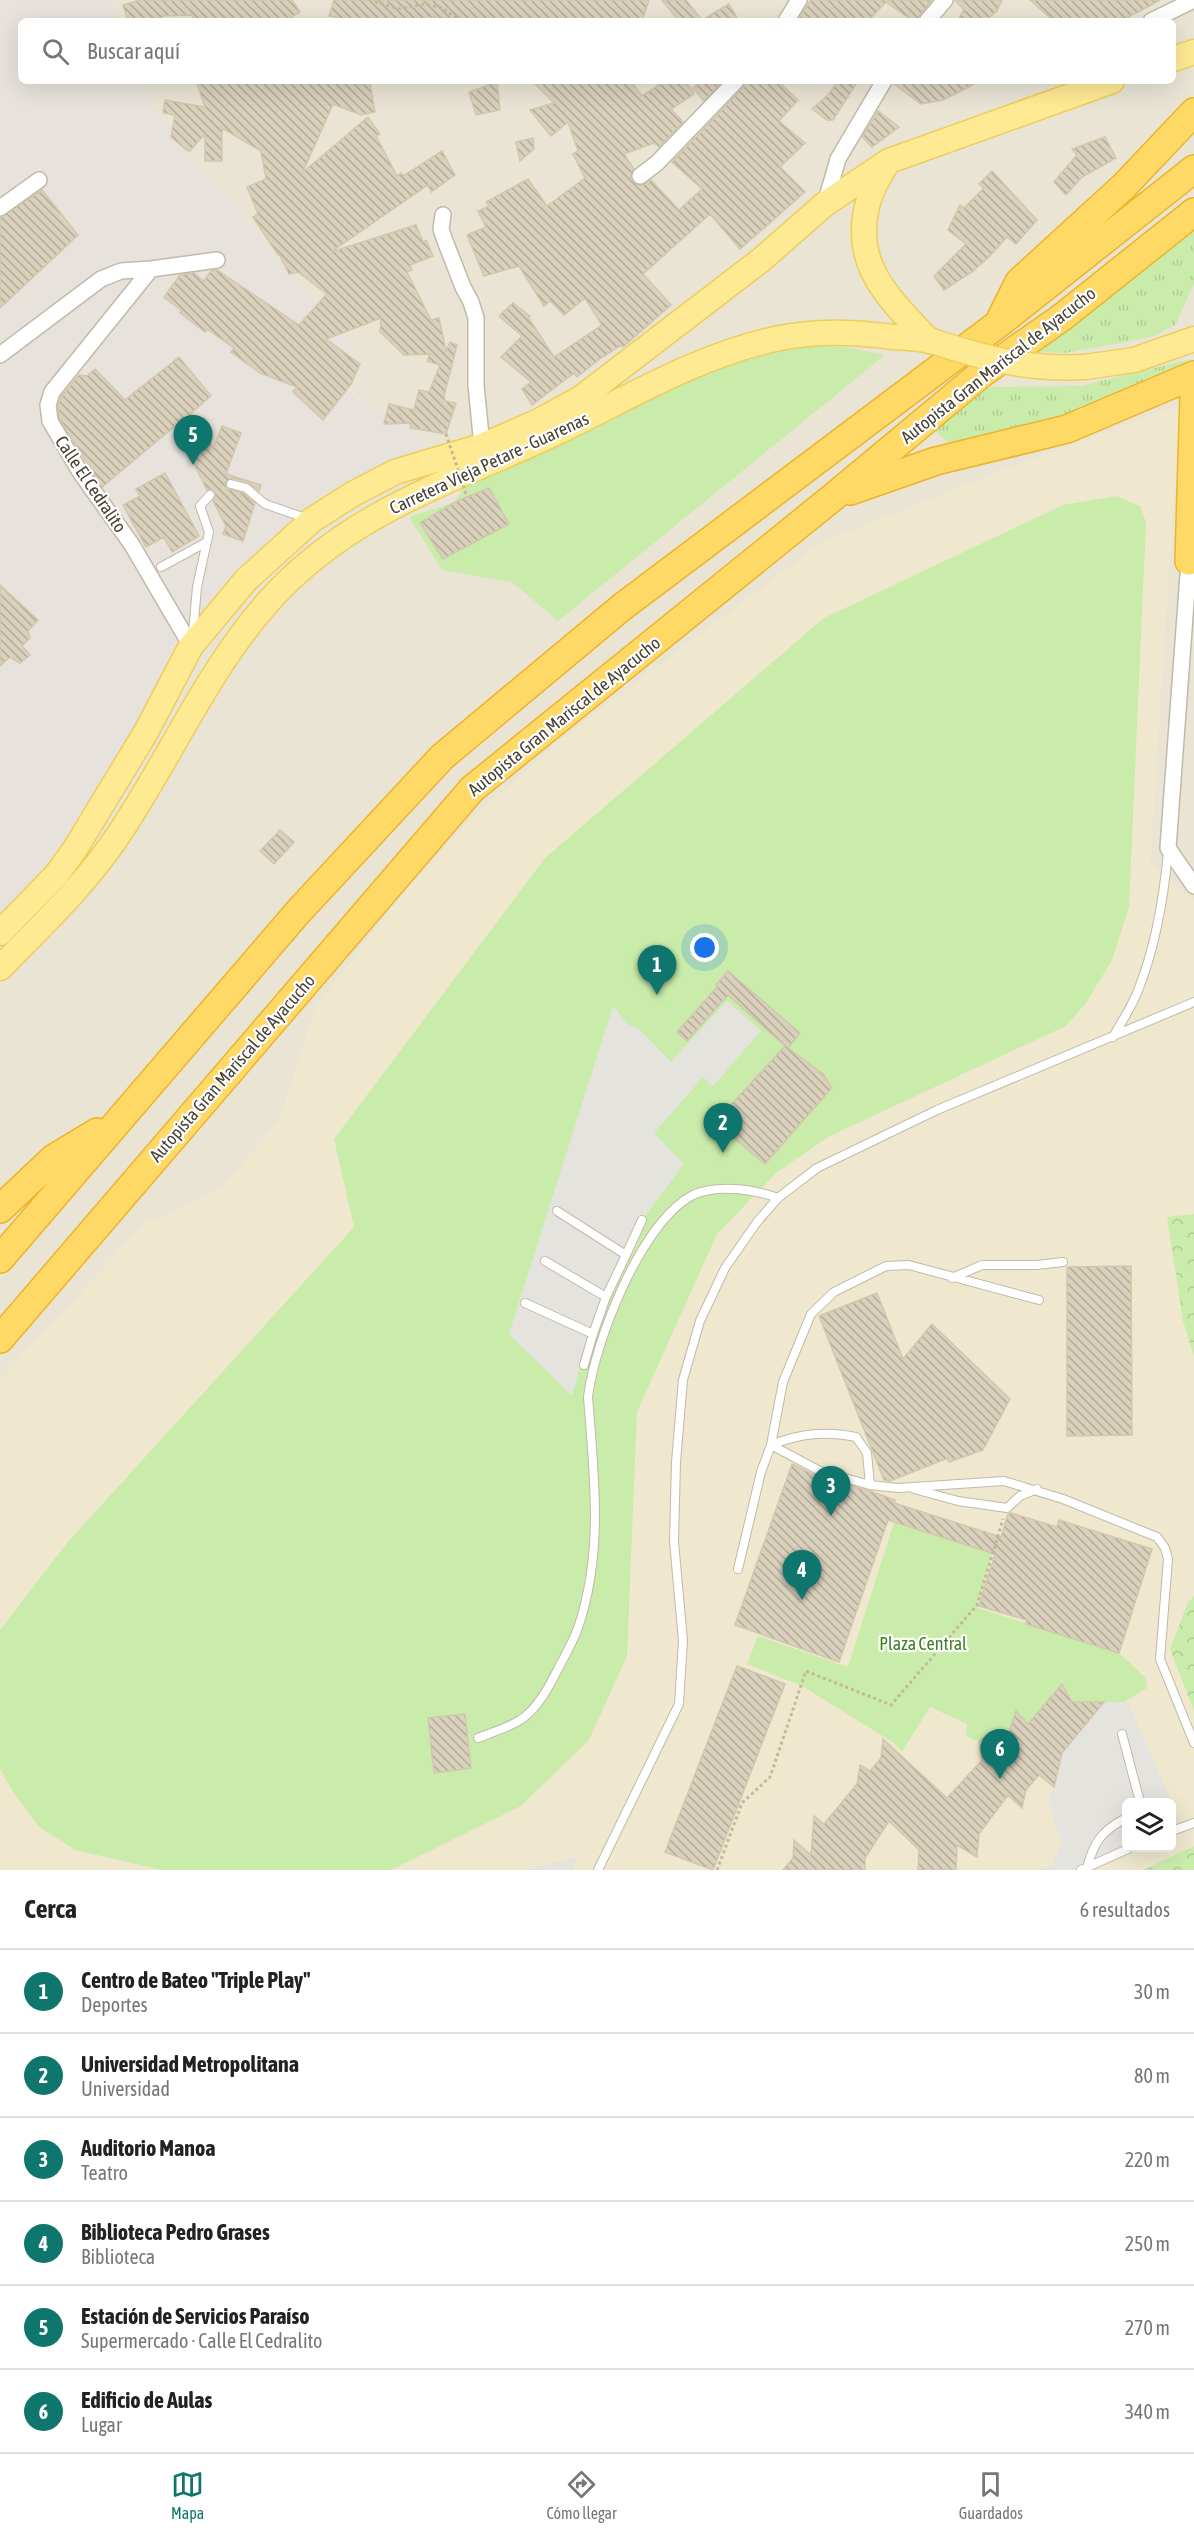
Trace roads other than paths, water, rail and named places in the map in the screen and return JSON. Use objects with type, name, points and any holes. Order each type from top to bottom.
[{"type":"highway","points":[[998,324],[1019,282],[1124,186],[1194,112]]},
{"type":"highway","name":"Autopista Gran Mariscal de Ayacucho","points":[[0,1259],[298,912],[442,757],[622,607],[998,324],[1194,169]]},
{"type":"highway","name":"Autopista Gran Mariscal de Ayacucho","points":[[0,1339],[472,789],[832,498],[981,374],[1060,318],[1194,212]]},
{"type":"highway","points":[[832,498],[936,461],[1067,429],[1188,385],[1191,555]]},
{"type":"highway","points":[[0,1209],[54,1158],[117,1120]]},
{"type":"main road","points":[[1176,58],[1194,52]]},
{"type":"main road","name":"Carretera Vieja Petare - Guarenas","points":[[312,520],[353,494],[395,472],[482,446],[537,422],[581,398],[762,260],[825,204],[889,161],[1104,84]]},
{"type":"main road","points":[[889,161],[870,194],[865,216],[863,237],[867,258],[886,295],[932,341]]},
{"type":"main road","name":"Carretera Vieja Petare - Guarenas","points":[[0,968],[101,860],[234,644],[268,602],[302,568],[339,538],[404,499],[546,438],[714,357],[746,346],[807,333],[840,331],[932,341],[981,357],[1022,366],[1056,369],[1134,360],[1186,342]]},
{"type":"main road","points":[[0,933],[57,874],[75,849],[147,732],[167,688],[191,646],[246,580],[312,520]]},
{"type":"street","points":[[788,18],[798,0]]},
{"type":"street","points":[[930,18],[945,0]]},
{"type":"street","points":[[1157,18],[1194,0]]},
{"type":"street","points":[[640,176],[657,163],[733,84]]},
{"type":"street","points":[[825,204],[838,159],[882,84]]},
{"type":"street","points":[[0,208],[39,180]]},
{"type":"street","points":[[443,215],[441,229],[476,318],[476,385],[482,446]]},
{"type":"street","points":[[0,355],[101,279],[121,271],[217,260]]},
{"type":"street","name":"Calle El Cedralito","points":[[151,269],[52,392],[48,405],[50,421],[80,472],[132,545],[191,646]]},
{"type":"street","points":[[1191,555],[1168,848],[1194,886]]},
{"type":"lane","points":[[231,484],[246,488],[265,504],[312,520]]},
{"type":"lane","points":[[191,646],[197,587],[209,532],[200,506],[210,495]]},
{"type":"lane","points":[[161,567],[205,543]]},
{"type":"lane","points":[[1112,1038],[1130,1008],[1146,968],[1165,878],[1168,848]]},
{"type":"lane","points":[[598,1870],[679,1704],[683,1641],[674,1540],[676,1462],[682,1380],[700,1321],[724,1268],[757,1222],[778,1198],[817,1168],[895,1128],[1194,1002]]},
{"type":"lane","points":[[478,1738],[522,1719],[554,1677],[578,1630],[595,1553],[596,1511],[588,1397],[590,1384],[607,1325],[636,1262],[657,1228],[675,1207],[704,1191],[723,1190],[766,1194],[778,1198]]},
{"type":"lane","points":[[557,1211],[626,1255]]},
{"type":"lane","points":[[584,1365],[606,1297],[642,1220]]},
{"type":"lane","points":[[545,1261],[606,1297]]},
{"type":"lane","points":[[952,1278],[982,1265],[1037,1265],[1063,1262]]},
{"type":"lane","points":[[738,1569],[761,1472],[771,1445],[783,1382],[811,1314],[834,1292],[886,1266],[909,1265],[1039,1300]]},
{"type":"lane","points":[[525,1303],[593,1334]]},
{"type":"lane","points":[[771,1445],[791,1437],[832,1432],[856,1437],[867,1453],[870,1485]]},
{"type":"lane","points":[[771,1445],[820,1471],[870,1485],[898,1488],[1004,1481],[1037,1489],[1157,1538],[1165,1548],[1168,1559],[1160,1659],[1194,1743]]},
{"type":"lane","points":[[910,1487],[958,1501],[1007,1508],[1020,1496],[1037,1489]]},
{"type":"lane","points":[[1122,1734],[1139,1798]]},
{"type":"lane","points":[[1084,1869],[1092,1848],[1103,1834],[1122,1821]]},
{"type":"lane","points":[[1176,1830],[1194,1823]]},
{"type":"lane","points":[[1176,1825],[1180,1828]]},
{"type":"lane","points":[[1084,1869],[1122,1852]]},
{"type":"place","name":"Estación de Servicios Paraíso","points":[[193,465]]},
{"type":"place","name":"Centro de Bateo \"Triple Play\"","points":[[657,995]]},
{"type":"place","name":"Universidad Metropolitana","points":[[723,1153]]},
{"type":"place","name":"Auditorio Manoa","points":[[831,1516]]},
{"type":"place","name":"Biblioteca Pedro Grases","points":[[802,1600]]},
{"type":"place","name":"Edificio de Aulas","points":[[1000,1779]]},
{"type":"park label","name":"Plaza Central","points":[[923,1643]]}]
